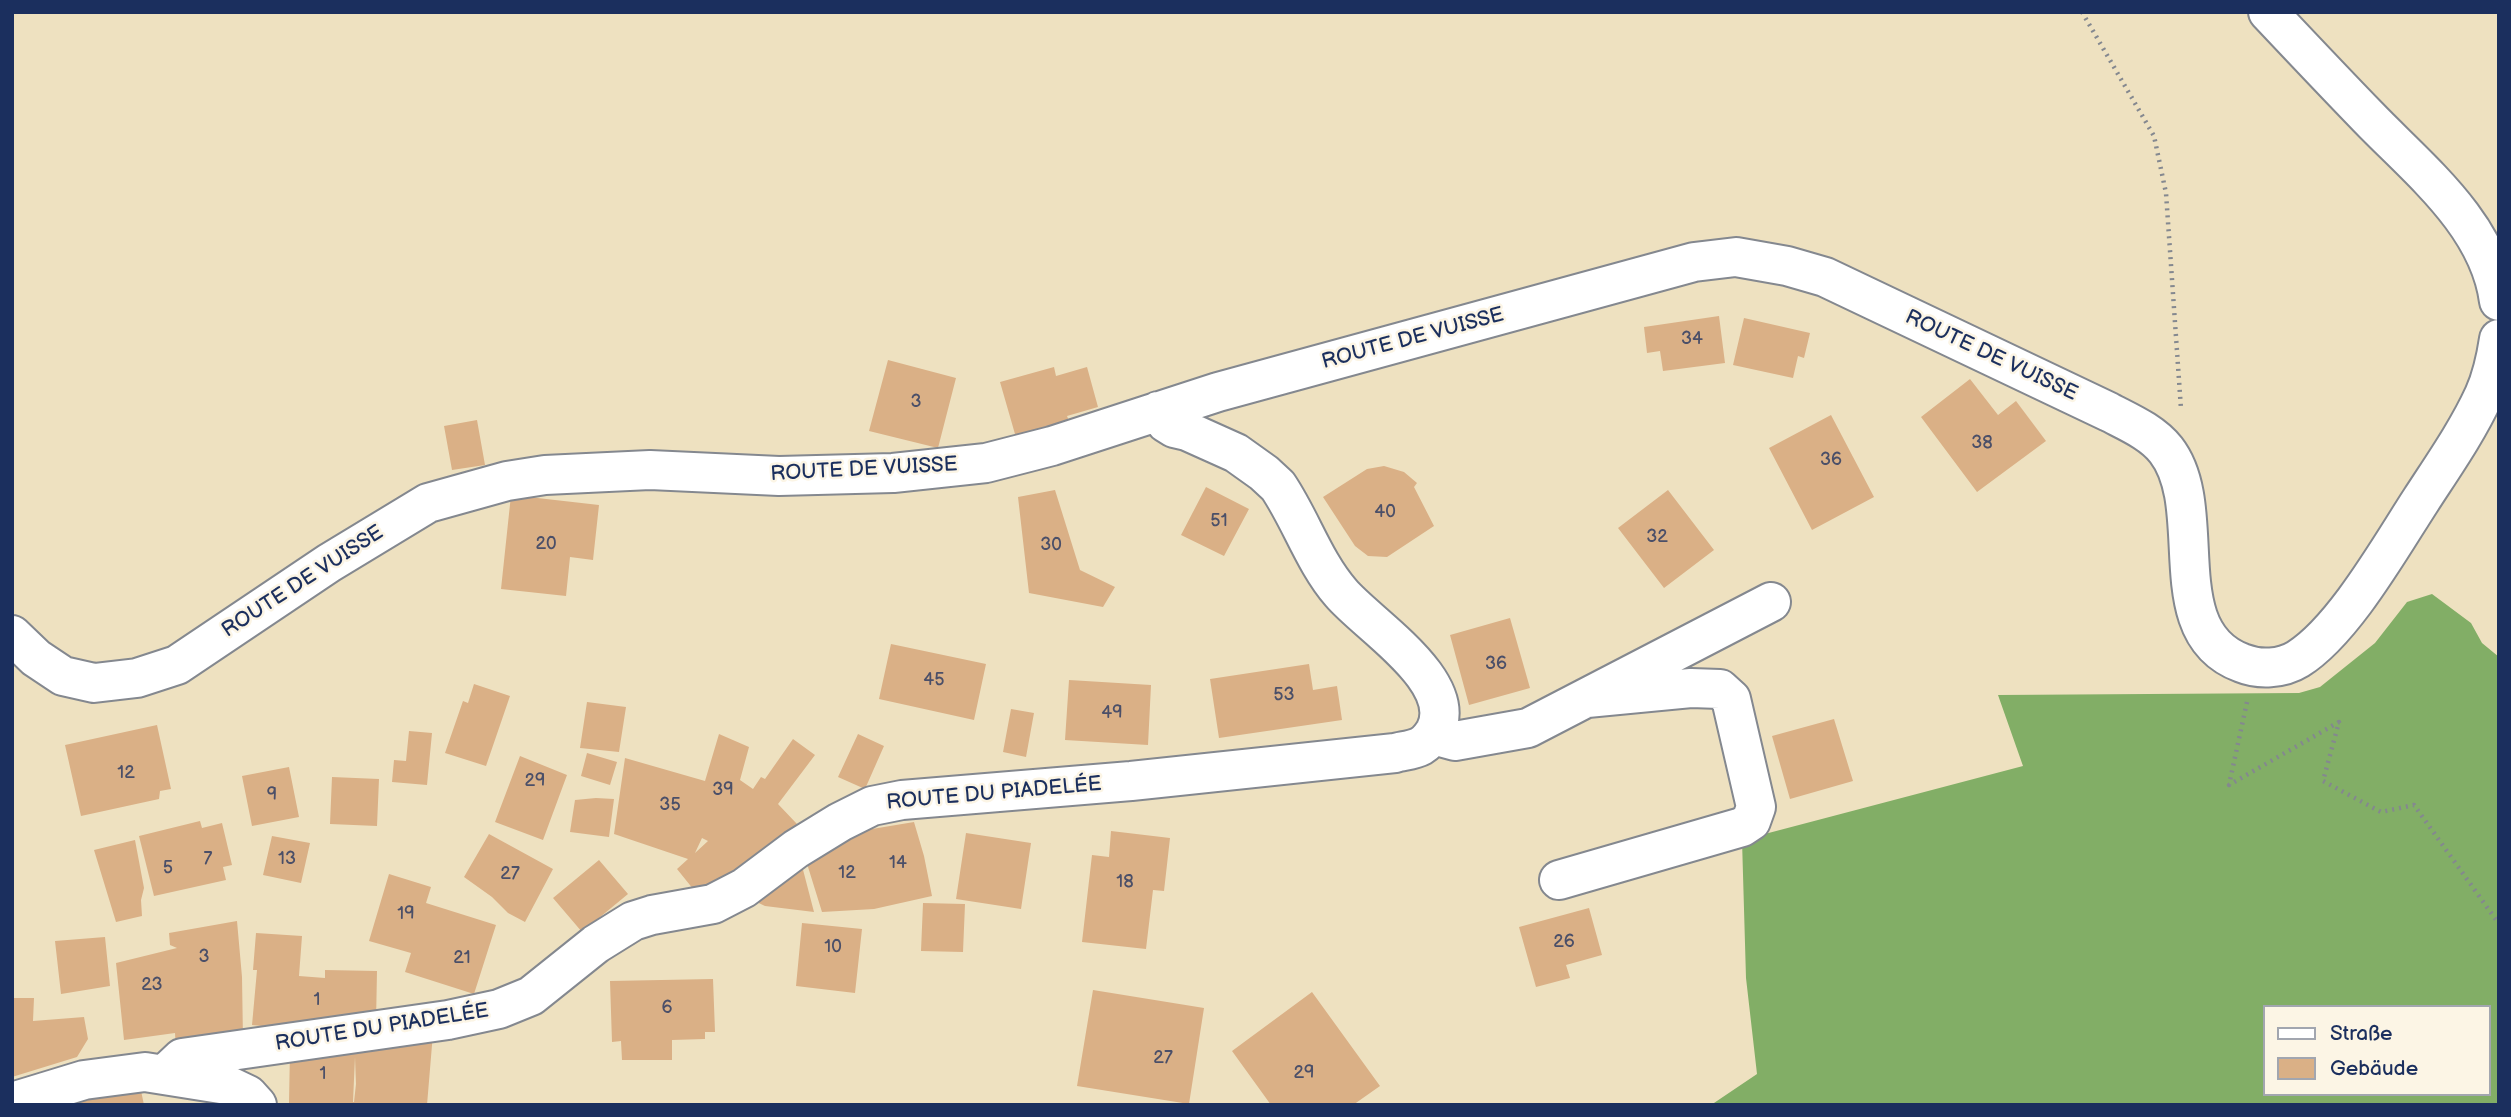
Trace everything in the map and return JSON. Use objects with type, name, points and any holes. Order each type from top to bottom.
[{"type":"street","points":[[2268,12],[2456,209],[2483,250],[2499,301]]},
{"type":"street","name":"ROUTE DE VUISSE","points":[[12,635],[36,658],[63,676],[94,683],[137,678],[177,665],[329,563],[428,503],[507,481],[545,475],[650,470],[779,477],[893,473],[986,463],[1052,446],[1158,411],[1693,262],[1736,257],[1806,271],[1855,290],[2146,432],[2168,452],[2181,481],[2194,595],[2201,629],[2212,645],[2229,658],[2254,667],[2266,668],[2286,665],[2296,660],[2313,648],[2342,617],[2470,423],[2489,383],[2499,339]]},
{"type":"street","points":[[1158,411],[1166,423],[1236,453],[1278,486],[1339,592],[1419,667],[1431,684],[1439,700],[1439,722],[1433,735],[1455,741],[1528,729],[1771,602]]},
{"type":"street","points":[[1559,880],[1742,827],[1751,821],[1756,807],[1731,699],[1720,689],[1691,688],[1587,698]]},
{"type":"street","name":"ROUTE DU PIADELÉE","points":[[164,1075],[182,1058],[448,1020],[499,1009],[531,996],[596,944],[633,921],[713,904],[744,888],[796,849],[872,806],[902,800],[1131,781],[1395,753],[1420,747],[1433,735]]},
{"type":"street","points":[[12,1102],[83,1080],[112,1074],[145,1072],[227,1085],[248,1095],[257,1105]]},
{"type":"path","points":[[2082,12],[2154,136],[2166,193],[2181,422],[2168,452]]},
{"type":"path","points":[[2254,667],[2229,785],[2339,722],[2323,781],[2381,812],[2414,805],[2499,924]]},
{"type":"green space","points":[[2432,594],[2471,623],[2482,643],[2499,657],[2499,1105],[1711,1105],[1757,1074],[1746,978],[1742,840],[2023,766],[1998,695],[2299,693],[2320,687],[2375,643],[2407,602]]},
{"type":"building","points":[[1719,316],[1725,363],[1663,371],[1660,351],[1647,353],[1644,327]]},
{"type":"building","points":[[1744,318],[1810,333],[1804,358],[1798,356],[1793,378],[1733,365]]},
{"type":"building","points":[[888,360],[956,378],[938,448],[869,431]]},
{"type":"building","points":[[1054,367],[1056,376],[1087,367],[1098,407],[1067,416],[1071,426],[1017,441],[1000,382]]},
{"type":"building","points":[[1970,379],[1998,415],[2016,401],[2046,441],[1977,492],[1921,417]]},
{"type":"building","points":[[1831,415],[1874,497],[1812,530],[1769,448]]},
{"type":"building","points":[[477,420],[485,465],[452,470],[444,426]]},
{"type":"building","points":[[1384,466],[1404,472],[1417,483],[1414,487],[1434,526],[1387,557],[1368,556],[1355,546],[1323,497],[1367,469]]},
{"type":"building","points":[[1206,487],[1249,509],[1224,556],[1181,535]]},
{"type":"building","points":[[1055,490],[1080,570],[1115,587],[1103,607],[1029,593],[1018,497]]},
{"type":"building","points":[[1668,490],[1714,550],[1664,588],[1618,528]]},
{"type":"building","points":[[511,495],[599,505],[593,560],[570,557],[566,596],[501,589]]},
{"type":"building","points":[[1510,618],[1530,688],[1469,705],[1450,635]]},
{"type":"building","points":[[891,644],[986,664],[974,720],[879,699]]},
{"type":"building","points":[[1309,664],[1313,690],[1337,686],[1342,720],[1219,738],[1210,679]]},
{"type":"building","points":[[1069,680],[1151,685],[1148,745],[1065,740]]},
{"type":"building","points":[[474,684],[510,696],[486,766],[445,753],[463,701],[468,703]]},
{"type":"building","points":[[587,702],[626,707],[619,752],[580,748]]},
{"type":"building","points":[[1011,709],[1034,713],[1026,757],[1003,752]]},
{"type":"building","points":[[1834,719],[1853,781],[1790,799],[1772,736]]},
{"type":"building","points":[[157,725],[171,789],[160,791],[159,799],[81,816],[65,745]]},
{"type":"building","points":[[409,731],[432,733],[427,785],[392,782],[394,760],[406,761]]},
{"type":"building","points":[[719,734],[749,747],[740,780],[753,789],[761,777],[765,779],[793,739],[815,755],[778,804],[797,824],[761,863],[702,900],[677,869],[688,859],[614,834],[625,758],[705,781]],"holes":[[[702,838],[708,841],[695,853]]]},
{"type":"building","points":[[858,734],[884,746],[865,789],[838,777]]},
{"type":"building","points":[[587,753],[617,762],[610,785],[581,776]]},
{"type":"building","points":[[520,756],[567,775],[543,840],[495,822]]},
{"type":"building","points":[[289,767],[299,817],[252,826],[242,776]]},
{"type":"building","points":[[332,777],[379,779],[377,826],[330,824]]},
{"type":"building","points":[[614,799],[609,837],[570,832],[575,800]]},
{"type":"building","points":[[200,821],[202,828],[222,823],[232,865],[223,867],[226,880],[154,896],[139,836]]},
{"type":"building","points":[[914,822],[932,896],[874,909],[822,912],[804,854],[866,830]]},
{"type":"building","points":[[1111,831],[1170,838],[1164,891],[1153,890],[1146,949],[1082,942],[1092,855],[1109,857]]},
{"type":"building","points":[[966,833],[1031,843],[1021,909],[956,899]]},
{"type":"building","points":[[489,834],[553,869],[525,922],[508,913],[492,897],[464,877]]},
{"type":"building","points":[[272,836],[310,843],[301,883],[263,875]]},
{"type":"building","points":[[135,840],[144,888],[141,900],[142,916],[116,922],[94,850]]},
{"type":"building","points":[[599,860],[628,894],[582,932],[553,898]]},
{"type":"building","points":[[801,862],[814,912],[765,906],[746,897]]},
{"type":"building","points":[[389,874],[431,887],[426,903],[496,925],[474,994],[405,972],[411,953],[369,941]]},
{"type":"building","points":[[923,903],[965,904],[963,952],[921,951]]},
{"type":"building","points":[[1589,908],[1602,955],[1566,965],[1570,978],[1536,987],[1519,927]]},
{"type":"building","points":[[237,921],[242,977],[243,1040],[176,1051],[175,1033],[124,1040],[116,963],[177,948],[170,945],[169,933]]},
{"type":"building","points":[[802,923],[862,929],[855,993],[796,986]]},
{"type":"building","points":[[256,933],[302,936],[299,976],[325,978],[325,970],[377,971],[376,1023],[301,1030],[252,1025],[257,970],[253,970]]},
{"type":"building","points":[[105,937],[110,986],[61,994],[55,941]]},
{"type":"building","points":[[713,979],[715,1032],[705,1032],[705,1039],[672,1040],[672,1060],[622,1060],[621,1041],[612,1042],[610,981]]},
{"type":"building","points":[[1093,990],[1204,1008],[1189,1104],[1077,1086]]},
{"type":"building","points":[[1312,992],[1380,1086],[1353,1105],[1271,1105],[1232,1051]]},
{"type":"building","points":[[12,998],[34,998],[33,1021],[84,1017],[88,1039],[77,1057],[12,1077]]},
{"type":"building","points":[[433,1033],[427,1105],[289,1103],[290,1050]],"holes":[[[355,1057],[356,1084],[353,1102]]]},
{"type":"building","points":[[139,1081],[144,1105],[32,1105]]}]
